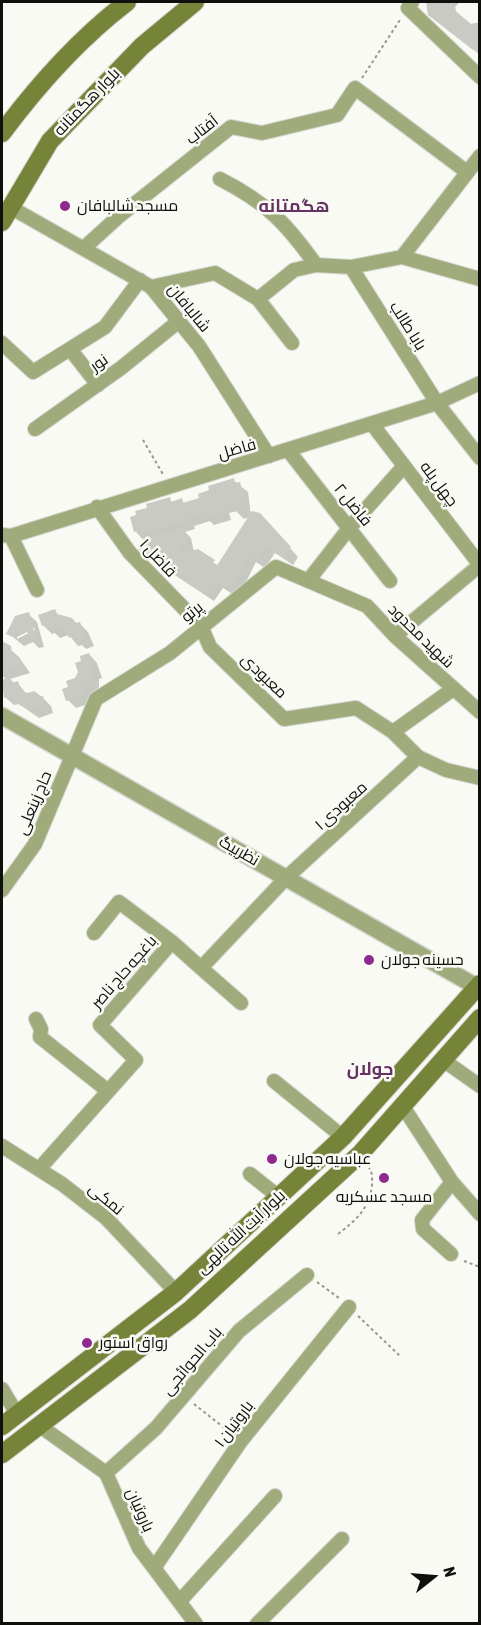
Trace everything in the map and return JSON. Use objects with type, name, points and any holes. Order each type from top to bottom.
[{"type":"main road","points":[[2,133],[20,109],[57,69],[127,2]]},
{"type":"main road","name":"بلوار هگمتانه","points":[[6,214],[50,141],[142,46],[195,2]]},
{"type":"main road","name":"بلوار آیت الله تالهی","points":[[2,1426],[176,1292],[279,1197],[343,1137],[478,986]]},
{"type":"main road","name":"بلوار آیت الله تالهی","points":[[2,1454],[190,1310],[360,1154],[480,1018]]},
{"type":"main road","points":[[343,1137],[360,1154]]},
{"type":"main road","points":[[17,1414],[40,1426]]},
{"type":"street","points":[[410,5],[480,77]]},
{"type":"street","points":[[355,88],[467,172]]},
{"type":"street","name":"آفتاب","points":[[84,248],[117,217],[231,127],[262,133],[337,115],[355,88]]},
{"type":"street","points":[[402,257],[480,156]]},
{"type":"street","points":[[220,179],[249,194],[272,210],[296,236],[316,265]]},
{"type":"street","name":"شالبافان","points":[[6,214],[84,248],[146,284],[199,346],[269,456]]},
{"type":"street","points":[[258,299],[294,270],[316,265],[351,267],[402,257],[480,279]]},
{"type":"street","name":"بابا طالب","points":[[351,267],[437,403],[480,458]]},
{"type":"street","points":[[2,343],[33,372],[105,327],[146,284],[215,273],[258,299],[292,343]]},
{"type":"street","name":"نور","points":[[36,429],[98,385],[179,321]]},
{"type":"street","points":[[70,349],[98,385]]},
{"type":"street","name":"فاضل","points":[[6,535],[372,424],[437,403],[480,383]]},
{"type":"street","name":"چهل پله","points":[[372,424],[480,565]]},
{"type":"street","name":"فاضل ۲","points":[[288,450],[390,581]]},
{"type":"street","points":[[308,581],[350,527],[404,466]]},
{"type":"street","name":"فاضل ۱","points":[[97,507],[130,554],[201,626]]},
{"type":"street","points":[[6,535],[37,590]]},
{"type":"street","points":[[395,636],[480,565]]},
{"type":"street","name":"پرتو","points":[[72,756],[96,699],[170,653],[276,567],[367,606]]},
{"type":"street","name":"شهید محدود","points":[[367,606],[395,636],[480,712]]},
{"type":"street","name":"معبودی","points":[[201,626],[210,647],[284,719],[356,708],[393,732],[418,758],[446,770],[480,778]]},
{"type":"street","points":[[393,732],[453,689]]},
{"type":"street","name":"نظربیگ","points":[[2,716],[478,986]]},
{"type":"street","name":"حاج زینعلی","points":[[2,890],[35,844],[72,756]]},
{"type":"street","name":"معبودی ۱","points":[[286,878],[418,758]]},
{"type":"street","points":[[201,968],[286,878]]},
{"type":"street","points":[[94,933],[119,902],[172,942]]},
{"type":"street","name":"باغچه حاج ناصر","points":[[39,1169],[136,1060],[100,1025],[172,942],[241,1003]]},
{"type":"street","points":[[36,1019],[41,1029],[40,1037],[108,1091]]},
{"type":"street","points":[[442,1060],[480,1086]]},
{"type":"street","points":[[274,1081],[343,1137]]},
{"type":"street","points":[[402,1105],[452,1182],[480,1214]]},
{"type":"street","name":"نمکی","points":[[2,1146],[39,1169],[106,1218],[176,1292]]},
{"type":"street","points":[[250,1174],[279,1197]]},
{"type":"street","points":[[451,1254],[423,1229],[422,1220],[452,1182]]},
{"type":"street","name":"باب الحوائجی","points":[[106,1473],[156,1428],[239,1331],[307,1275]]},
{"type":"street","name":"۱ باروتیان","points":[[154,1568],[241,1441],[349,1307]]},
{"type":"street","points":[[2,1389],[17,1414]]},
{"type":"street","points":[[40,1426],[106,1473]]},
{"type":"street","name":"باروتیان","points":[[106,1473],[139,1548],[196,1623]]},
{"type":"street","points":[[180,1601],[275,1496]]},
{"type":"street","points":[[257,1623],[342,1539]]},
{"type":"path","points":[[355,88],[410,5]]},
{"type":"path","points":[[143,440],[170,486]]},
{"type":"path","points":[[338,1234],[359,1218],[370,1200],[373,1174],[360,1154]]},
{"type":"path","points":[[451,1254],[480,1267]]},
{"type":"path","points":[[184,1397],[241,1441]]},
{"type":"building","points":[[426,2],[450,2],[452,8],[471,24],[480,22],[480,49],[473,50],[428,15]]},
{"type":"building","points":[[234,478],[235,483],[240,482],[244,497],[240,498],[243,509],[234,512],[231,502],[221,505],[223,512],[205,518],[203,512],[186,517],[188,521],[140,535],[139,531],[134,532],[130,517],[136,515],[135,511],[147,508],[146,504],[170,497],[171,502],[182,498],[183,503],[199,498],[198,494],[209,490],[208,486]]},
{"type":"building","points":[[252,511],[260,513],[291,547],[284,558],[266,546],[256,560],[248,555],[231,586],[227,584],[225,588],[214,580],[205,594],[138,549],[147,537],[182,528],[186,542],[178,548],[184,553],[198,549],[215,560],[212,565],[216,567]]},
{"type":"building","points":[[55,609],[57,614],[72,618],[76,623],[80,622],[86,638],[76,641],[74,636],[69,638],[66,630],[59,627],[50,630],[48,624],[42,626],[38,615]]},
{"type":"building","points":[[29,612],[36,639],[30,640],[27,632],[15,638],[6,634],[15,616]]},
{"type":"building","points":[[2,641],[11,646],[12,660],[20,658],[23,665],[2,671]]},
{"type":"building","points":[[89,653],[94,669],[91,670],[91,678],[81,690],[83,695],[66,701],[62,689],[68,687],[66,681],[75,678],[78,672],[75,663],[81,661],[80,656]]},
{"type":"building","points":[[10,677],[12,683],[18,681],[21,690],[27,693],[35,691],[37,697],[43,696],[45,705],[29,710],[28,706],[21,706],[9,696],[4,698],[2,680]]},
{"type":"place","name":"مسجد شالبافان","points":[[65,206]]},
{"type":"place","name":"حسینه جولان","points":[[369,960]]},
{"type":"place","name":"عباسیه جولان","points":[[272,1159]]},
{"type":"place","name":"مسجد عسکریه","points":[[384,1178]]},
{"type":"place","name":"رواق استور","points":[[87,1343]]},
{"type":"district","name":"هگمتانه","points":[[294,206]]},
{"type":"district","name":"جولان","points":[[370,1069]]}]
